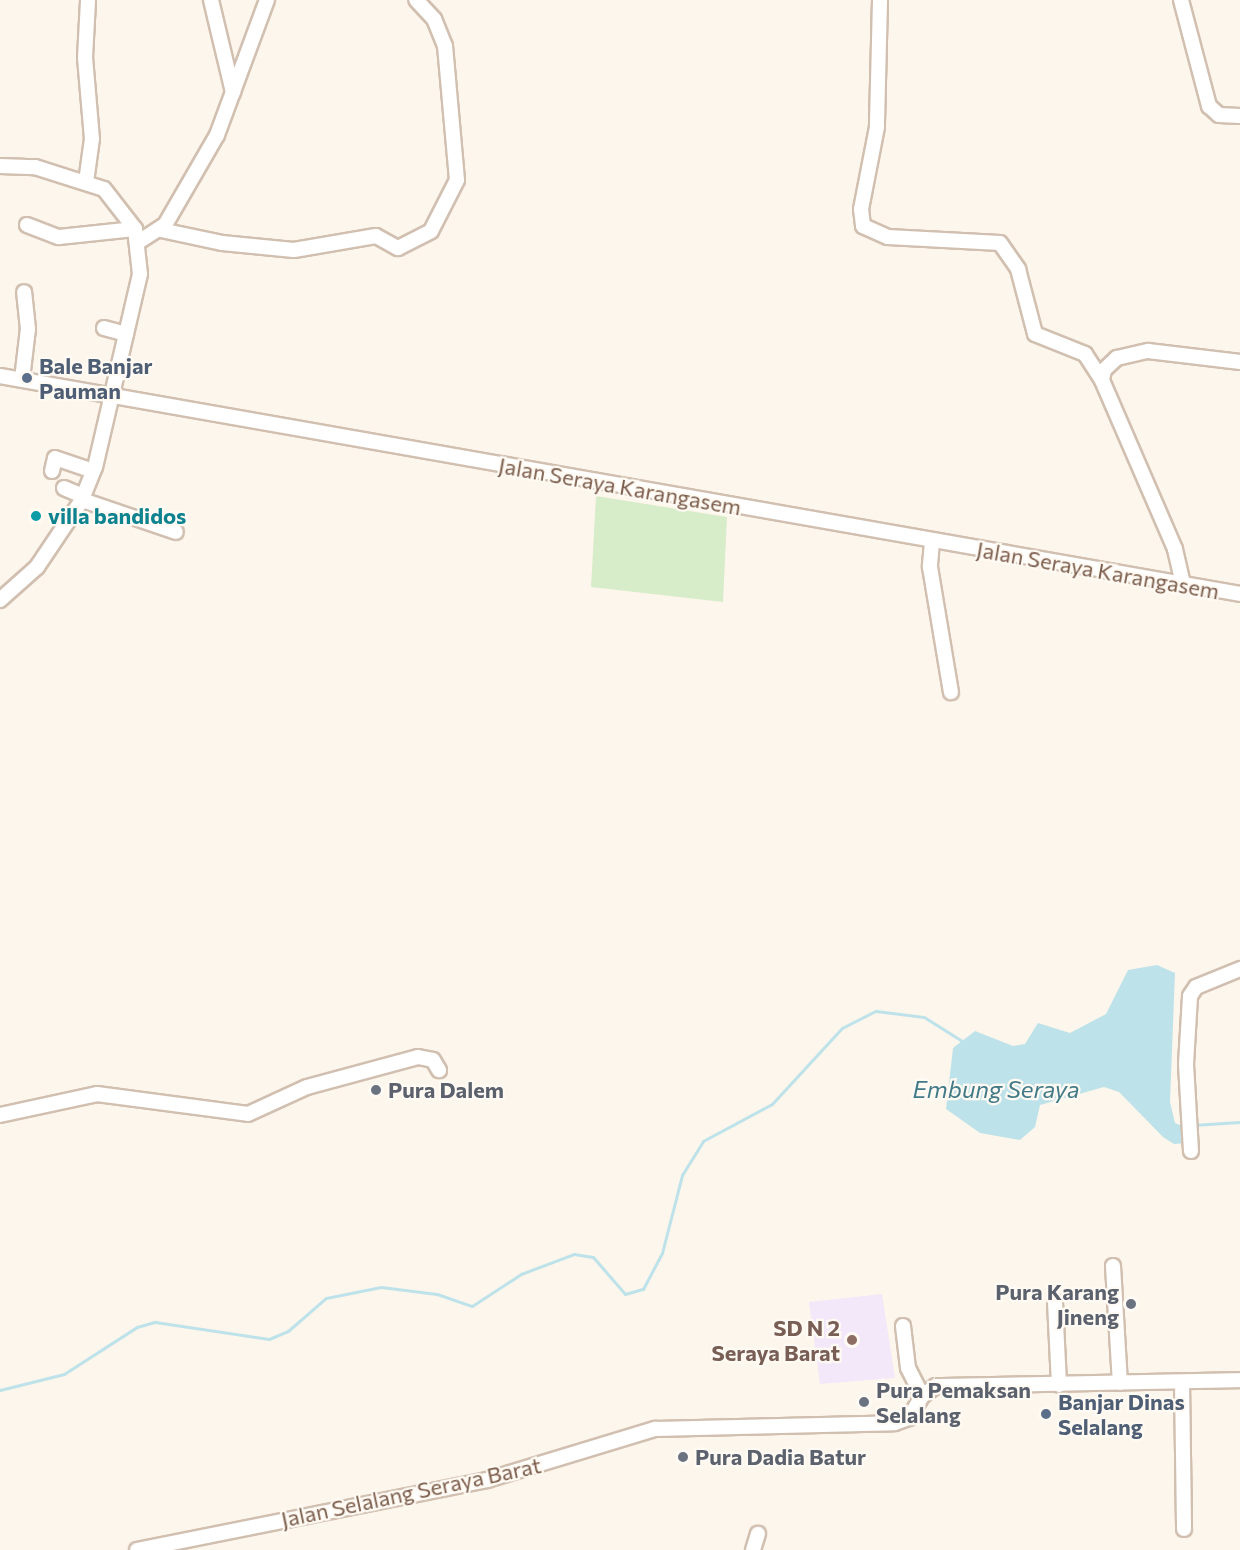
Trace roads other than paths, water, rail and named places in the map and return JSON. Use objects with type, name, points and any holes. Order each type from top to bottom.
[{"type":"street","points":[[86,182],[92,139],[85,58],[88,0]]},
{"type":"street","points":[[211,0],[233,94]]},
{"type":"street","points":[[161,230],[217,135],[267,0]]},
{"type":"street","points":[[27,225],[59,237],[138,235],[161,230],[222,243],[294,250],[376,236],[398,248],[431,231],[457,180],[445,46],[434,19],[416,0]]},
{"type":"street","points":[[880,0],[877,127],[861,209],[863,226],[888,237],[1000,243],[1018,269],[1035,334],[1085,354],[1102,380],[1175,549],[1183,584]]},
{"type":"street","points":[[1181,0],[1209,106],[1219,115],[1240,116]]},
{"type":"street","points":[[0,166],[35,167],[86,182],[119,203],[138,235],[140,274],[112,398],[93,471],[82,498],[0,600]]},
{"type":"street","points":[[22,379],[28,329],[24,291]]},
{"type":"street","points":[[104,328],[126,334]]},
{"type":"street","points":[[1102,380],[1110,362],[1134,352],[1240,362]]},
{"type":"street","name":"Jalan Seraya Karangasem","points":[[0,375],[112,398],[1240,594]]},
{"type":"street","points":[[52,471],[56,458],[93,471]]},
{"type":"street","points":[[64,488],[82,498],[176,532]]},
{"type":"street","points":[[932,542],[930,567],[951,692]]},
{"type":"street","points":[[1191,1151],[1189,1129],[1190,996],[1196,987],[1240,969]]},
{"type":"street","points":[[0,1115],[97,1094],[248,1114],[315,1085],[418,1057],[433,1060],[440,1070]]},
{"type":"street","points":[[1113,1266],[1120,1383]]},
{"type":"street","points":[[1055,1302],[1059,1385]]},
{"type":"street","points":[[903,1326],[908,1368],[922,1396],[936,1386],[1240,1380]]},
{"type":"street","points":[[1182,1382],[1184,1529]]},
{"type":"street","name":"Jalan Selalang Seraya Barat","points":[[137,1550],[487,1480],[645,1431],[895,1423],[909,1418],[922,1396]]},
{"type":"street","points":[[753,1550],[758,1534]]},
{"type":"water","name":"Embung Seraya","points":[[1157,965],[1175,973],[1170,1102],[1175,1123],[1189,1129],[1189,1143],[1174,1144],[1163,1137],[1119,1092],[1104,1087],[1040,1105],[1035,1127],[1020,1140],[980,1133],[946,1109],[953,1048],[975,1031],[1013,1046],[1025,1044],[1038,1023],[1070,1033],[1106,1014],[1128,970]]},
{"type":"waterway","points":[[0,1390],[64,1374],[137,1327],[155,1322],[269,1339],[288,1331],[326,1298],[381,1287],[437,1294],[472,1306],[521,1274],[574,1254],[593,1257],[625,1294],[643,1289],[662,1253],[682,1175],[703,1141],[772,1104],[842,1028],[876,1011],[924,1017],[962,1041]]},
{"type":"waterway","points":[[1193,1125],[1240,1122]]},
{"type":"place","name":"Bale Banjar Pauman","points":[[27,378]]},
{"type":"place","name":"villa bandidos","points":[[36,516]]},
{"type":"place","name":"Pura Dalem","points":[[376,1090]]},
{"type":"place","name":"Pura Karang Jineng","points":[[1131,1304]]},
{"type":"place","name":"SD N 2 Seraya Barat","points":[[852,1340]]},
{"type":"place","name":"Pura Pemaksan Selalang","points":[[864,1402]]},
{"type":"place","name":"Banjar Dinas Selalang","points":[[1046,1414]]},
{"type":"place","name":"Pura Dadia Batur","points":[[683,1457]]}]
